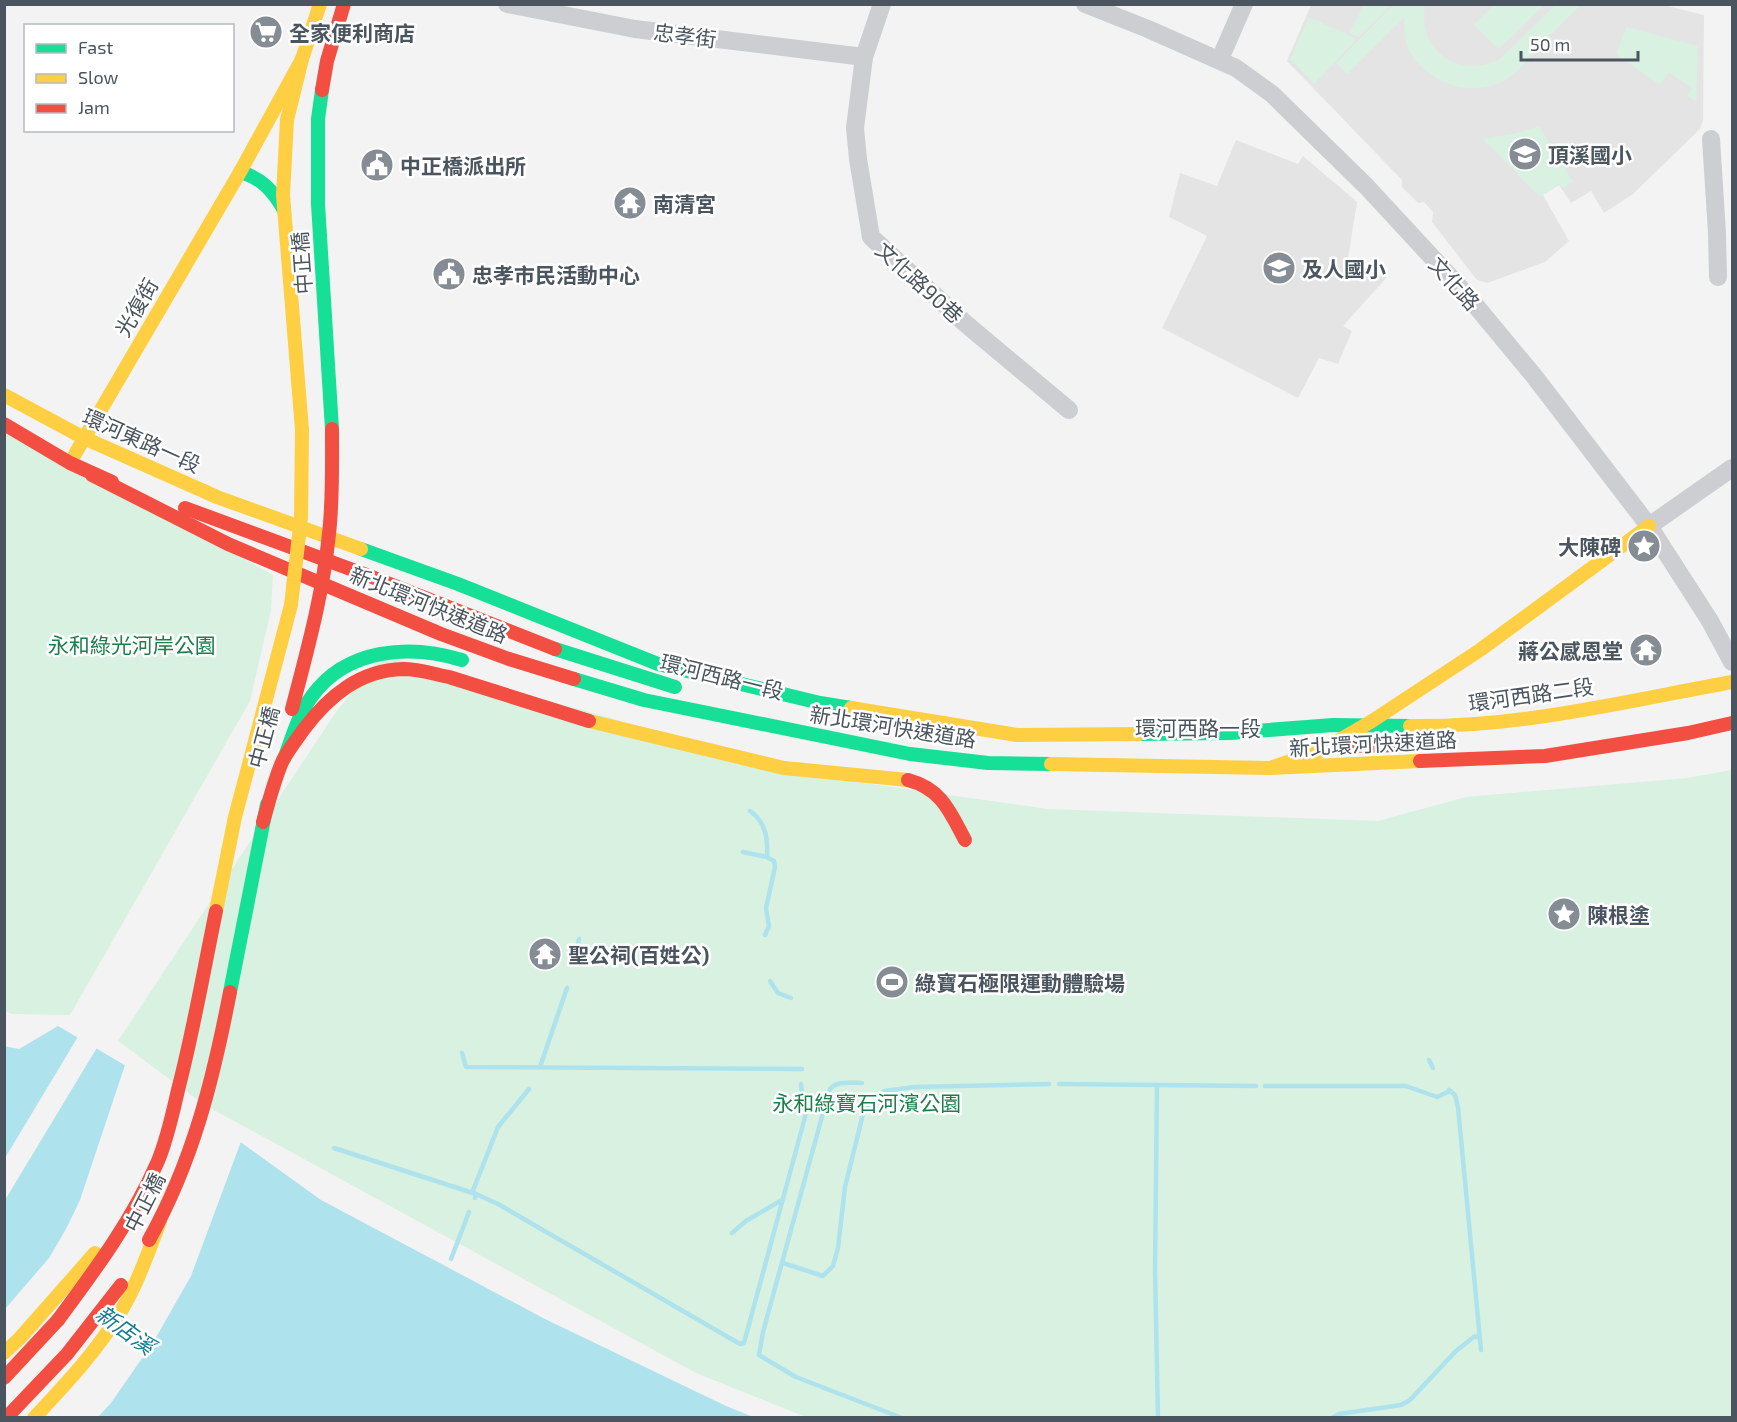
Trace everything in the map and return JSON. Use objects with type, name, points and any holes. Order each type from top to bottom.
[{"type":"main road","points":[[302,59],[320,4]]},
{"type":"main road","name":"中正橋","points":[[6,1418],[75,1345],[130,1272],[160,1222],[181,1177],[200,1126],[215,1069],[263,822],[309,643],[325,565],[331,511],[332,429],[318,204],[318,119],[327,61],[344,4]]},
{"type":"main road","name":"光復街","points":[[69,463],[240,172],[302,59]]},
{"type":"main road","name":"中正橋","points":[[4,1378],[58,1320],[108,1253],[134,1209],[158,1160],[171,1120],[186,1059],[235,818],[291,605],[302,503],[302,430],[283,195],[287,120],[302,59]]},
{"type":"main road","points":[[240,172],[264,181],[274,192],[284,210]]},
{"type":"main road","name":"環河東路一段","points":[[4,395],[84,438],[217,497],[266,514]]},
{"type":"main road","points":[[4,424],[92,475]]},
{"type":"main road","name":"環河西路一段","points":[[92,475],[264,538],[309,552],[550,648],[620,672],[692,692]]},
{"type":"main road","name":"新北環河快速道路","points":[[92,475],[228,544],[441,634],[500,655],[644,700],[910,754],[988,763],[1270,768],[1545,756],[1688,733],[1732,723]]},
{"type":"main road","name":"環河西路一段","points":[[266,514],[458,584],[658,664],[820,704],[1017,735],[1230,734],[1334,725]]},
{"type":"main road","points":[[1270,768],[1321,751],[1382,715],[1480,651],[1649,526]]},
{"type":"main road","points":[[263,822],[300,715],[316,689],[338,668],[366,657],[420,650],[454,657],[474,665]]},
{"type":"main road","points":[[284,759],[311,719],[330,698],[351,682],[380,672],[404,669],[449,677],[599,724],[783,768],[901,778],[923,784],[943,800],[965,840]]},
{"type":"main road","name":"環河西路二段","points":[[1334,725],[1447,727],[1519,720],[1732,682]]},
{"type":"main road","points":[[602,702],[829,750],[910,754]]},
{"type":"main road","name":"環河西路一段","points":[[1290,747],[1430,744]]},
{"type":"main road","points":[[1007,747],[1101,748]]},
{"type":"main road","points":[[4,1353],[134,1209]]},
{"type":"main road","points":[[34,1418],[100,1342],[122,1309],[141,1270],[160,1222]]},
{"type":"street","name":"忠孝街","points":[[507,4],[635,29],[864,57]]},
{"type":"street","name":"文化路90巷","points":[[882,4],[864,57],[855,128],[870,237],[966,324],[1069,410]]},
{"type":"street","name":"文化路","points":[[1085,4],[1220,59],[1236,68],[1272,94],[1367,187],[1458,285],[1534,376],[1649,526],[1710,621],[1732,662]]},
{"type":"street","points":[[1220,59],[1244,4]]},
{"type":"street","points":[[1711,140],[1718,277]]},
{"type":"street","points":[[1649,526],[1732,468]]},
{"type":"shaded area","name":"頂溪國小","points":[[1311,5],[1663,5],[1704,15],[1703,120],[1700,129],[1633,194],[1604,213],[1591,191],[1571,203],[1559,185],[1543,195],[1569,241],[1545,262],[1487,283],[1477,280],[1432,222],[1433,212],[1424,202],[1418,203],[1402,187],[1402,180],[1287,61]]},
{"type":"shaded area","name":"及人國小","points":[[1236,140],[1298,164],[1303,156],[1357,202],[1348,259],[1387,277],[1343,326],[1352,331],[1338,364],[1319,358],[1298,398],[1162,328],[1207,236],[1169,217],[1180,173],[1217,186]]},
{"type":"green space","points":[[1495,4],[1544,5],[1499,49],[1474,25]]},
{"type":"green space","points":[[1364,5],[1391,5],[1359,37],[1349,33]]},
{"type":"green space","points":[[1393,5],[1425,5],[1424,21],[1434,48],[1444,57],[1456,63],[1470,66],[1485,65],[1500,59],[1555,5],[1578,5],[1577,9],[1508,78],[1495,85],[1467,88],[1440,80],[1417,62],[1407,46],[1404,18],[1347,74],[1336,63]]},
{"type":"green space","points":[[1309,17],[1357,39],[1314,84],[1290,59]]},
{"type":"green space","points":[[1626,27],[1698,46],[1696,102],[1687,96],[1692,88],[1669,72],[1660,85],[1616,54]]},
{"type":"green space","points":[[1539,126],[1573,182],[1562,188],[1559,184],[1540,197],[1483,139],[1517,133]]},
{"type":"green space","name":"永和綠光河岸公園","points":[[5,426],[273,575],[271,610],[250,701],[70,1015],[12,1014],[5,1011]]},
{"type":"green space","name":"永和綠寶石河濱公園","points":[[382,655],[828,778],[1048,809],[1378,821],[1466,797],[1687,778],[1732,770],[1732,1417],[806,1417],[696,1373],[203,1104],[118,1041],[336,712]]},
{"type":"water","name":"新店溪","points":[[58,1026],[174,1094],[321,1200],[545,1319],[753,1417],[13,1417],[4,1410],[4,1046],[19,1049]]},
{"type":"pier","points":[[79,1035],[98,1046],[5,1200],[5,1158]]},
{"type":"pier","points":[[126,1062],[176,1091],[242,1139],[191,1276],[154,1341],[111,1403],[97,1418],[9,1418],[4,1414],[5,1309],[49,1258],[66,1229],[80,1200]]},
{"type":"waterway","points":[[750,811],[760,820],[765,831],[767,857]]},
{"type":"waterway","points":[[743,852],[767,857],[774,861],[775,867],[766,908],[769,926],[765,935]]},
{"type":"waterway","points":[[574,962],[579,939]]},
{"type":"waterway","points":[[770,981],[778,993],[791,998]]},
{"type":"waterway","points":[[540,1067],[567,988]]},
{"type":"waterway","points":[[462,1053],[466,1067],[802,1069]]},
{"type":"waterway","points":[[1429,1060],[1433,1068]]},
{"type":"waterway","points":[[862,1083],[839,1084],[829,1091],[763,1332],[759,1355],[796,1377],[902,1418]]},
{"type":"waterway","points":[[476,1194],[498,1204],[740,1344],[744,1343],[808,1103],[802,1093],[801,1084]]},
{"type":"waterway","points":[[783,1263],[823,1276],[833,1266],[838,1248],[845,1187],[863,1114],[875,1097],[885,1091],[914,1087],[1049,1084]]},
{"type":"waterway","points":[[1059,1084],[1256,1086]]},
{"type":"waterway","points":[[1157,1085],[1155,1270],[1158,1418]]},
{"type":"waterway","points":[[1265,1086],[1406,1086],[1437,1097],[1450,1091]]},
{"type":"waterway","points":[[472,1193],[498,1127],[529,1089]]},
{"type":"waterway","points":[[1449,1090],[1455,1095],[1458,1107],[1481,1350]]},
{"type":"waterway","points":[[334,1148],[476,1194],[475,1198]]},
{"type":"waterway","points":[[732,1233],[746,1221],[782,1200]]},
{"type":"waterway","points":[[451,1259],[469,1212]]},
{"type":"waterway","points":[[1332,1418],[1339,1414],[1401,1405],[1410,1400],[1456,1351],[1475,1336],[1479,1338]]},
{"type":"traffic: fast","points":[[322,90],[318,119],[318,204],[332,429]]},
{"type":"traffic: fast","points":[[240,172],[255,178],[266,186],[284,210]]},
{"type":"traffic: fast","points":[[361,549],[458,584],[658,664],[820,703],[851,708]]},
{"type":"traffic: fast","points":[[555,649],[675,687]]},
{"type":"traffic: fast","points":[[284,759],[307,703],[326,680],[343,668],[361,659],[401,652],[422,652],[462,660]]},
{"type":"traffic: fast","points":[[574,679],[644,700],[910,754],[988,763],[1051,764]]},
{"type":"traffic: fast","points":[[1139,734],[1230,733],[1333,725],[1410,726]]},
{"type":"traffic: fast","points":[[230,992],[267,804]]},
{"type":"traffic: slow","points":[[302,430],[283,195],[287,120],[302,59],[320,4]]},
{"type":"traffic: slow","points":[[75,454],[240,172],[302,59]]},
{"type":"traffic: slow","points":[[4,395],[84,438],[217,497],[361,549]]},
{"type":"traffic: slow","points":[[216,911],[235,817],[291,605],[301,518],[302,430]]},
{"type":"traffic: slow","points":[[1270,768],[1321,751],[1372,721],[1480,650],[1649,526]]},
{"type":"traffic: slow","points":[[1410,726],[1491,723],[1532,718],[1732,682]]},
{"type":"traffic: slow","points":[[851,708],[1017,735],[1139,734]]},
{"type":"traffic: slow","points":[[589,721],[784,768],[908,780]]},
{"type":"traffic: slow","points":[[1051,764],[1270,768],[1420,761]]},
{"type":"traffic: slow","points":[[34,1418],[80,1367],[112,1325],[133,1290],[160,1222]]},
{"type":"traffic: slow","points":[[4,1353],[95,1253]]},
{"type":"traffic: jam","points":[[322,90],[327,61],[344,4]]},
{"type":"traffic: jam","points":[[4,424],[70,463],[112,482]]},
{"type":"traffic: jam","points":[[292,709],[323,578],[331,508],[332,429]]},
{"type":"traffic: jam","points":[[92,475],[228,544],[441,634],[509,659],[574,679]]},
{"type":"traffic: jam","points":[[185,508],[372,577],[555,649]]},
{"type":"traffic: jam","points":[[263,822],[283,760],[304,729],[335,696],[359,680],[373,674],[403,669],[449,677],[589,721]]},
{"type":"traffic: jam","points":[[1420,761],[1545,756],[1688,733],[1732,723]]},
{"type":"traffic: jam","points":[[1326,746],[1411,745]]},
{"type":"traffic: jam","points":[[908,780],[929,789],[944,803],[965,840]]},
{"type":"traffic: jam","points":[[58,1320],[100,1263],[125,1223],[162,1152],[189,1042],[216,911]]},
{"type":"traffic: jam","points":[[149,1240],[178,1180],[200,1119],[230,992]]},
{"type":"traffic: jam","points":[[6,1418],[67,1354],[121,1285]]},
{"type":"traffic: jam","points":[[4,1378],[58,1320]]},
{"type":"place","name":"全家便利商店","points":[[266,32]]},
{"type":"place","name":"頂溪國小","points":[[1525,154]]},
{"type":"place","name":"中正橋派出所","points":[[377,165]]},
{"type":"place","name":"南清宮","points":[[630,203]]},
{"type":"place","name":"及人國小","points":[[1279,268]]},
{"type":"place","name":"忠孝市民活動中心","points":[[449,274]]},
{"type":"place","name":"大陳碑","points":[[1644,546]]},
{"type":"place","name":"蔣公感恩堂","points":[[1646,650]]},
{"type":"place","name":"陳根塗","points":[[1564,914]]},
{"type":"place","name":"聖公祠(百姓公)","points":[[545,954]]},
{"type":"place","name":"綠寶石極限運動體驗場","points":[[892,982]]}]
